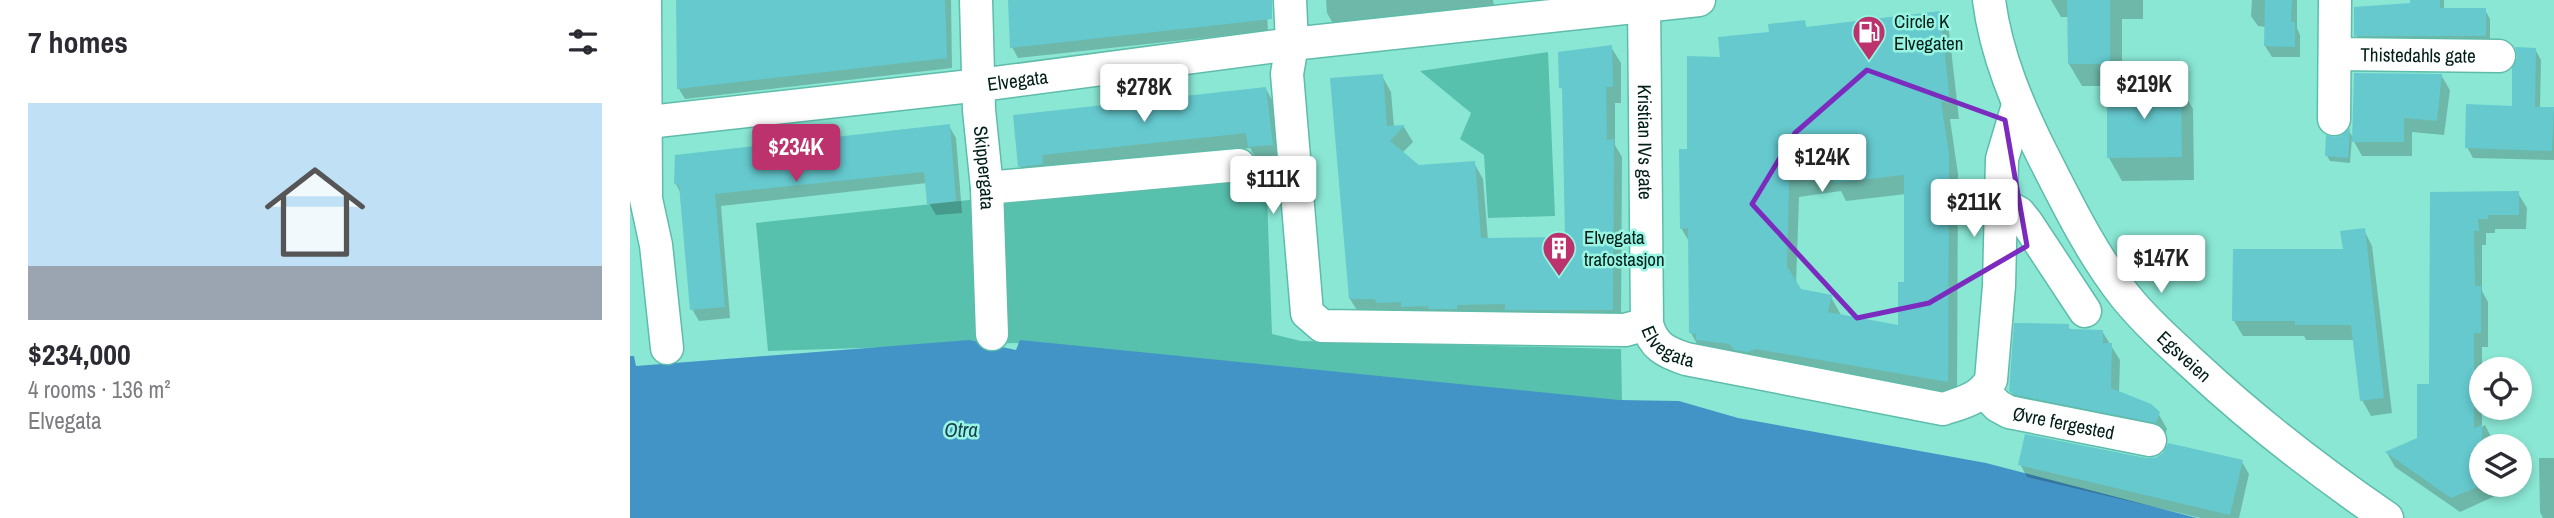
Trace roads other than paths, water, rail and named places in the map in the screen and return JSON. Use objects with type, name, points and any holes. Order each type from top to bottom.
[{"type":"street","points":[[645,0],[637,123],[646,199],[643,247],[667,348]]},
{"type":"street","name":"Skippergata","points":[[976,0],[980,115],[988,188],[992,334]]},
{"type":"street","points":[[1290,0],[1290,59]]},
{"type":"street","name":"Elvegata","points":[[637,123],[980,85],[1290,59],[1644,4],[1699,0]]},
{"type":"street","name":"Thistedahls gate","points":[[2334,119],[2335,0]]},
{"type":"street","name":"Kristian IVs gate","points":[[1644,4],[1647,324]]},
{"type":"street","name":"Egsveien","points":[[1991,13],[2018,105],[2085,237],[2126,296],[2164,338],[2228,397],[2324,475],[2387,518]]},
{"type":"street","name":"Thistedahls gate","points":[[2336,54],[2499,56]]},
{"type":"street","name":"Elvegata","points":[[1290,59],[1307,313],[1322,326],[1625,330],[1647,324],[1651,338],[1665,353],[1686,359],[1943,409],[1973,400],[1984,392]]},
{"type":"street","points":[[1984,392],[1991,380],[1999,286],[2002,159],[2018,105]]},
{"type":"street","points":[[988,188],[1239,165]]},
{"type":"street","points":[[2001,203],[2019,213],[2027,223],[2085,311]]},
{"type":"street","name":"Øvre fergested","points":[[1984,392],[1998,406],[2009,412],[2150,440]]},
{"type":"water","name":"Otra","points":[[969,340],[1016,350],[1020,340],[1619,400],[1679,401],[1738,418],[1986,463],[2197,518],[630,518],[630,356],[634,356],[636,366]]},
{"type":"place","name":"Circle K Elvegaten","points":[[1869,62]]},
{"type":"place","name":"Elvegata trafostasjon","points":[[1559,278]]}]
